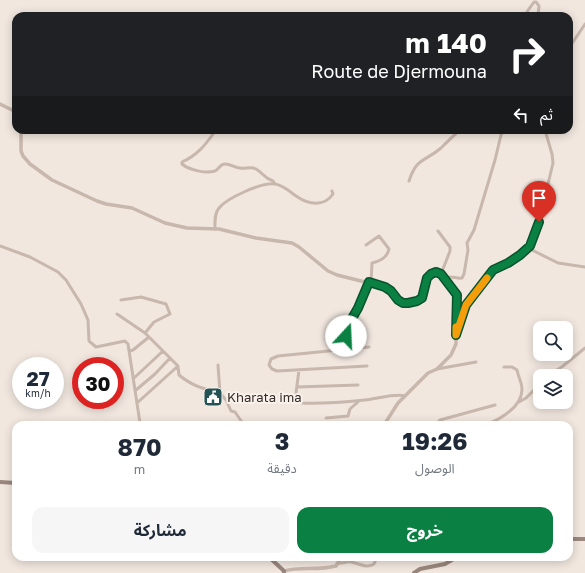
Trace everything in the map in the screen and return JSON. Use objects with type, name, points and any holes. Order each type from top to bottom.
[{"type":"main road","points":[[0,482],[12,483]]},
{"type":"main road","points":[[573,538],[585,539]]},
{"type":"main road","points":[[273,561],[284,572]]},
{"type":"main road","points":[[414,573],[420,569],[445,564],[450,561]]},
{"type":"street","points":[[527,12],[534,2],[536,2],[539,6],[538,12]]},
{"type":"street","points":[[573,42],[585,24]]},
{"type":"street","points":[[0,104],[12,110]]},
{"type":"street","points":[[21,134],[20,146],[24,156],[36,170],[52,180],[101,202],[132,208],[165,223],[187,228],[215,229],[256,238],[292,243],[328,271],[337,275],[370,282],[385,287],[403,303],[417,301],[422,298],[427,278],[436,272],[441,274],[457,295],[456,335],[454,350],[437,369]]},
{"type":"street","points":[[214,134],[209,142],[201,150],[194,156],[182,162],[182,164],[186,167],[209,171],[214,171],[221,165],[225,164],[241,169],[253,168],[257,169],[267,180],[273,181],[275,184]]},
{"type":"street","points":[[409,181],[419,162],[441,148],[456,134]]},
{"type":"street","points":[[446,280],[445,278],[449,276],[462,278],[464,274],[468,240],[474,230],[502,134]]},
{"type":"street","points":[[456,335],[466,305],[493,270],[520,255],[528,248],[536,233],[553,163],[546,134]]},
{"type":"street","points":[[215,229],[216,214],[219,208],[238,195],[267,184],[281,186],[295,196],[311,203],[322,203],[328,200],[333,194],[332,192]]},
{"type":"street","points":[[438,231],[450,247],[450,251],[441,274]]},
{"type":"street","points":[[330,350],[343,341],[346,336],[346,329],[370,282],[372,263],[384,259],[389,252],[389,249],[379,236],[366,245]]},
{"type":"street","points":[[0,246],[30,257],[58,272],[66,280],[81,304],[88,320],[89,341],[92,344],[96,347],[125,341],[128,344],[140,421]]},
{"type":"street","points":[[528,248],[558,263],[585,267]]},
{"type":"street","points":[[121,300],[141,297],[166,304],[170,314],[154,322],[145,333]]},
{"type":"street","points":[[117,314],[145,333],[178,366],[179,375],[188,383],[220,393],[232,411],[235,412],[241,421]]},
{"type":"street","points":[[130,351],[134,350],[149,337]]},
{"type":"street","points":[[367,366],[278,371],[272,369],[270,365],[271,359],[278,356],[369,347]]},
{"type":"street","points":[[558,369],[585,348]]},
{"type":"street","points":[[134,378],[163,351]]},
{"type":"street","points":[[136,390],[155,374],[170,358]]},
{"type":"street","points":[[386,421],[393,409],[428,373],[437,369],[476,362]]},
{"type":"street","points":[[218,365],[220,393]]},
{"type":"street","points":[[137,403],[178,366]]},
{"type":"street","points":[[494,421],[515,408],[522,389],[517,370],[512,367],[504,366]]},
{"type":"street","points":[[299,370],[297,398],[298,401],[302,403],[359,401],[390,397],[397,394],[405,396]]},
{"type":"street","points":[[297,387],[358,385]]},
{"type":"street","points":[[517,403],[526,398],[533,391]]},
{"type":"street","points":[[326,418],[348,416],[350,409],[359,401]]},
{"type":"street","points":[[439,421],[495,405]]},
{"type":"street","points":[[284,572],[292,569],[329,568],[336,566],[338,563],[342,564],[348,562],[369,566],[374,564],[375,561]]},
{"type":"slow traffic","points":[[456,327],[456,335],[466,305],[487,278]]},
{"type":"place","name":"Kharata ima","points":[[213,397]]},
{"type":"route","points":[[346,336],[346,329],[358,308],[369,282],[385,287],[391,291],[398,300],[403,303],[408,303],[422,298],[427,278],[436,272],[441,274],[457,295],[456,335],[466,305],[493,270],[508,263],[530,246],[539,222]]}]
